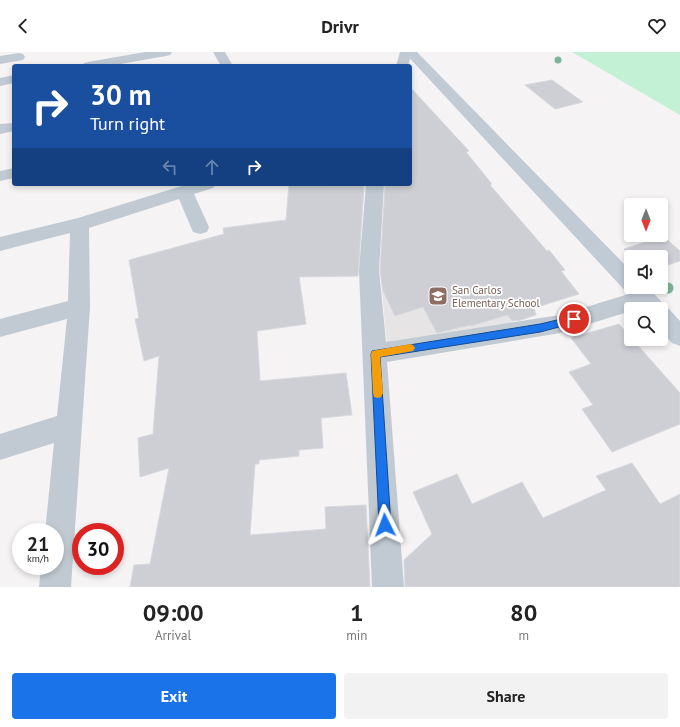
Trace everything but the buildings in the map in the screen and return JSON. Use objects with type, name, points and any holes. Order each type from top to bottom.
[{"type":"street","points":[[99,64],[166,52]]},
{"type":"street","points":[[219,52],[226,64]]},
{"type":"street","points":[[403,64],[406,52]]},
{"type":"street","points":[[410,52],[624,277]]},
{"type":"street","points":[[0,60],[18,57]]},
{"type":"street","points":[[0,82],[12,79]]},
{"type":"street","points":[[0,129],[12,127]]},
{"type":"street","points":[[0,176],[12,173]]},
{"type":"street","points":[[0,244],[80,224],[200,186]]},
{"type":"street","points":[[375,186],[369,270],[388,587]]},
{"type":"street","points":[[184,191],[200,227]]},
{"type":"street","points":[[56,587],[79,307],[80,224]]},
{"type":"street","points":[[375,354],[560,324],[641,294]]},
{"type":"street","points":[[0,328],[79,307]]},
{"type":"street","points":[[668,323],[680,336]]},
{"type":"street","points":[[0,447],[69,426]]},
{"type":"shaded area","name":"San Carlos Elementary School","points":[[456,245],[513,324],[387,345],[380,269]]},
{"type":"green space","points":[[572,52],[680,52],[680,115]]},
{"type":"slow traffic","points":[[378,393],[375,354],[410,348]]},
{"type":"place","name":"San Carlos Elementary School","points":[[438,296]]},
{"type":"route","points":[[385,525],[375,354],[540,328],[560,324],[574,319]]}]
